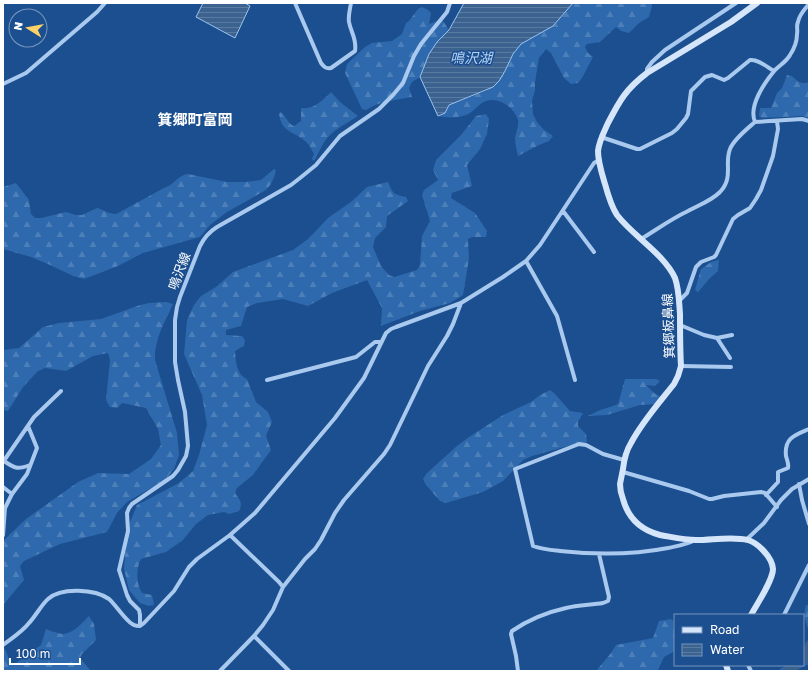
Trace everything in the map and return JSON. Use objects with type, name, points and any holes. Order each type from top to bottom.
[{"type":"main road","name":"箕郷板鼻線","points":[[752,614],[770,580],[773,570],[768,557],[760,547],[746,540],[695,540],[654,533],[636,523],[626,509],[622,498],[620,484],[624,460],[628,448],[641,427],[674,384],[678,376],[680,366],[679,301],[676,283],[663,261],[620,218],[613,208],[606,189],[599,160],[599,146],[601,137],[619,102],[636,82],[647,73],[731,22],[757,3]]},
{"type":"street","points":[[3,84],[26,73],[97,12],[105,3]]},
{"type":"street","points":[[296,3],[321,64],[328,68],[331,68],[355,51],[355,41],[349,22],[351,3]]},
{"type":"street","name":"鳴沢線","points":[[140,626],[139,610],[127,595],[118,570],[128,531],[128,508],[173,476],[186,456],[188,446],[185,412],[175,362],[175,320],[180,297],[200,246],[208,234],[217,227],[291,185],[316,165],[340,136],[380,109],[403,83],[414,56],[425,38],[447,12],[450,3]]},
{"type":"street","points":[[647,73],[647,69],[652,62],[665,50],[736,3]]},
{"type":"street","points":[[755,122],[753,112],[754,104],[765,83],[774,71],[791,54],[797,38],[798,21],[809,4]]},
{"type":"street","points":[[601,137],[640,149],[677,129],[688,114],[690,91],[706,77],[712,75],[724,80],[750,60],[762,63],[774,71]]},
{"type":"street","points":[[640,239],[720,192],[725,184],[728,174],[728,156],[730,148],[734,142],[755,122],[802,119],[809,121]]},
{"type":"street","points":[[679,301],[687,293],[696,267],[701,262],[716,255],[733,219],[750,208],[756,199],[773,156],[778,129],[777,120]]},
{"type":"street","points":[[3,644],[18,634],[48,599],[56,594],[65,592],[90,592],[108,598],[130,623],[140,626],[144,623],[174,591],[189,567],[256,513],[335,418],[364,378],[386,334],[391,329],[461,303],[526,261],[540,245],[594,163],[599,160]]},
{"type":"street","points":[[563,211],[594,252]]},
{"type":"street","points":[[526,261],[557,316],[575,380]]},
{"type":"street","points":[[220,671],[254,636],[273,610],[283,587],[321,540],[335,513],[344,500],[390,445],[428,366],[453,324],[461,303]]},
{"type":"street","points":[[680,325],[704,335],[717,338],[732,335]]},
{"type":"street","points":[[717,338],[730,358]]},
{"type":"street","points":[[267,380],[356,357],[375,342],[381,342]]},
{"type":"street","points":[[680,366],[731,366]]},
{"type":"street","points":[[30,465],[17,468],[3,461],[34,417],[61,391]]},
{"type":"street","points":[[3,535],[5,508],[12,494],[27,474],[37,448],[28,426]]},
{"type":"street","points":[[766,495],[778,482],[778,472],[788,468],[789,466],[786,457],[788,441],[809,429]]},
{"type":"street","points":[[624,460],[603,454],[579,444],[515,469],[533,546],[576,553],[628,553],[647,552],[683,545],[695,540]]},
{"type":"street","points":[[622,472],[689,490],[709,499],[761,492],[766,495],[776,507]]},
{"type":"street","points":[[746,540],[764,523],[781,500],[792,489],[809,479]]},
{"type":"street","points":[[799,484],[803,506],[809,524]]},
{"type":"street","points":[[3,487],[12,494]]},
{"type":"street","points":[[230,534],[283,587]]},
{"type":"street","points":[[518,671],[511,634],[512,631],[527,622],[556,611],[608,601],[599,554]]},
{"type":"street","points":[[784,614],[809,565]]},
{"type":"street","points":[[254,636],[289,671]]},
{"type":"green space","points":[[573,3],[652,3],[652,6],[649,17],[639,23],[629,33],[621,31],[616,27],[600,42],[587,44],[585,47],[588,53],[593,57],[578,83],[571,84],[564,78],[551,53],[546,49],[539,58],[532,101],[533,114],[543,129],[553,136],[549,141],[518,156],[515,138],[518,120],[510,107],[496,100],[486,101],[469,114],[463,116],[438,116],[445,113],[449,105],[488,90],[505,71],[513,54],[521,44],[553,26]]},
{"type":"green space","points":[[422,7],[431,13],[429,24],[440,20],[443,21],[449,30],[437,42],[429,54],[420,77],[412,82],[409,88],[412,97],[382,103],[366,110],[362,109],[345,73],[347,64],[365,47],[372,43],[392,41],[402,34],[406,23],[418,9]]},
{"type":"green space","points":[[787,75],[792,76],[801,83],[809,82],[809,118],[802,116],[762,118],[759,116],[760,108],[771,108]]},
{"type":"green space","points":[[331,92],[340,102],[358,116],[329,136],[322,145],[314,161],[312,159],[314,154],[309,145],[282,125],[279,114],[281,112],[290,124],[294,126],[301,121],[301,108],[314,106]]},
{"type":"green space","points":[[486,114],[489,119],[487,134],[480,149],[467,165],[472,186],[452,193],[451,198],[475,213],[487,231],[486,237],[472,237],[468,239],[469,259],[463,295],[450,303],[420,311],[381,326],[382,308],[367,280],[332,293],[308,306],[283,299],[257,303],[247,307],[241,326],[226,330],[226,335],[242,336],[245,340],[244,346],[235,351],[237,367],[243,377],[247,379],[256,402],[268,412],[272,422],[266,436],[271,450],[253,475],[237,488],[235,493],[241,504],[239,511],[229,514],[224,512],[208,515],[196,524],[183,540],[166,552],[141,559],[138,571],[140,589],[142,593],[152,595],[154,605],[149,606],[140,603],[129,590],[124,569],[127,530],[137,505],[179,483],[193,471],[207,425],[202,395],[184,354],[187,320],[194,305],[201,296],[216,287],[233,272],[293,250],[308,239],[328,218],[351,202],[367,187],[388,182],[394,193],[406,197],[408,201],[387,216],[386,227],[375,238],[373,247],[381,266],[389,275],[394,277],[417,270],[420,265],[422,236],[430,221],[422,195],[424,190],[438,180],[433,170],[436,160],[461,135],[476,116]]},
{"type":"green space","points":[[274,169],[276,170],[274,178],[266,190],[227,212],[210,225],[200,237],[143,253],[118,266],[84,279],[73,276],[31,257],[3,249],[3,187],[16,183],[29,200],[31,214],[35,218],[66,212],[82,215],[97,208],[116,214],[171,185],[179,178],[188,174],[227,182],[245,182],[261,180]]},
{"type":"green space","points":[[719,260],[718,271],[698,292],[695,290],[701,269],[711,262]]},
{"type":"green space","points":[[166,302],[173,304],[158,338],[155,360],[177,433],[179,455],[174,469],[165,480],[127,502],[117,513],[107,532],[60,544],[24,561],[20,566],[24,580],[3,605],[3,541],[26,519],[78,482],[98,473],[129,474],[151,459],[161,445],[158,429],[146,408],[122,403],[117,408],[110,407],[106,400],[110,360],[108,353],[93,356],[66,371],[45,368],[38,371],[23,387],[8,411],[3,410],[3,350],[19,348],[43,327],[59,323],[101,319],[140,305]]},
{"type":"green space","points":[[625,379],[656,379],[660,381],[655,386],[646,385],[654,393],[661,397],[658,404],[640,405],[607,415],[588,416],[618,404]]},
{"type":"green space","points":[[550,390],[570,411],[583,413],[578,422],[578,426],[586,434],[587,442],[532,456],[523,460],[503,481],[483,492],[446,503],[440,501],[426,485],[423,479],[427,473],[469,437],[503,415],[531,402]]},
{"type":"green space","points":[[806,605],[809,605],[809,634],[804,615]]},
{"type":"green space","points":[[89,616],[94,624],[96,640],[80,658],[90,671],[3,671],[3,650],[5,649],[11,664],[16,663],[41,645],[46,629],[60,634],[66,634],[77,628]]},
{"type":"green space","points":[[671,619],[673,621],[674,652],[664,657],[658,670],[596,671],[616,645],[653,638],[659,621]]},
{"type":"green space","points":[[809,634],[809,664],[794,671],[778,671],[786,666],[804,666],[804,655]]},
{"type":"water","points":[[203,3],[245,3],[250,6],[235,38],[196,17]]},
{"type":"water","name":"鳴沢湖","points":[[464,3],[573,3],[553,26],[521,44],[513,54],[499,81],[493,87],[449,105],[445,113],[438,116],[420,77],[429,54],[437,42],[449,30]]},
{"type":"waterway","points":[[804,660],[807,656],[809,645]]},
{"type":"waterway","points":[[786,671],[795,666]]},
{"type":"district","name":"箕郷町富岡","points":[[195,120]]}]
